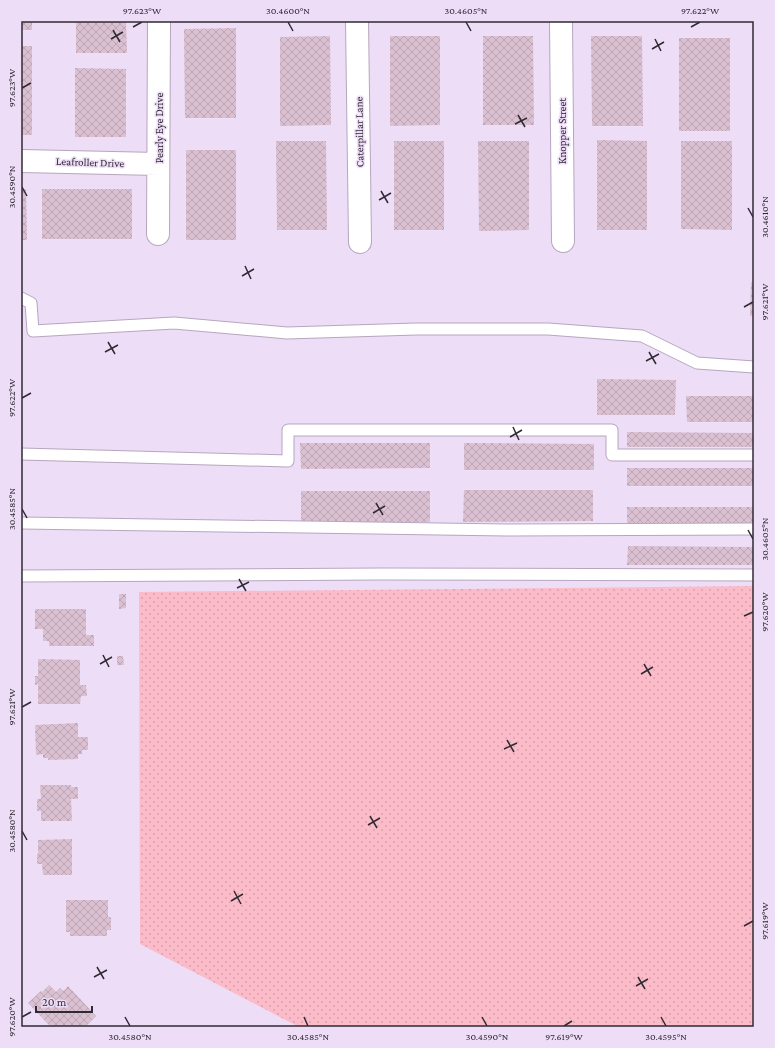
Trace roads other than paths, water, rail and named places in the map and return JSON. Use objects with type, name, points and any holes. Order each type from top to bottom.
[{"type":"street","name":"Pearly Eye Drive","points":[[158,234],[159,21]]},
{"type":"street","name":"Caterpillar Lane","points":[[357,21],[360,242]]},
{"type":"street","name":"Knopper Street","points":[[561,21],[563,241]]},
{"type":"street","name":"Leafroller Drive","points":[[21,161],[158,164]]},
{"type":"lane","points":[[21,298],[31,303],[34,331],[174,323],[287,333],[416,329],[548,329],[642,336],[697,363],[754,367]]},
{"type":"lane","points":[[21,454],[288,461],[288,430],[612,430],[612,455],[754,455]]},
{"type":"lane","points":[[21,523],[507,530],[754,529]]},
{"type":"lane","points":[[21,576],[381,574],[754,575]]}]
